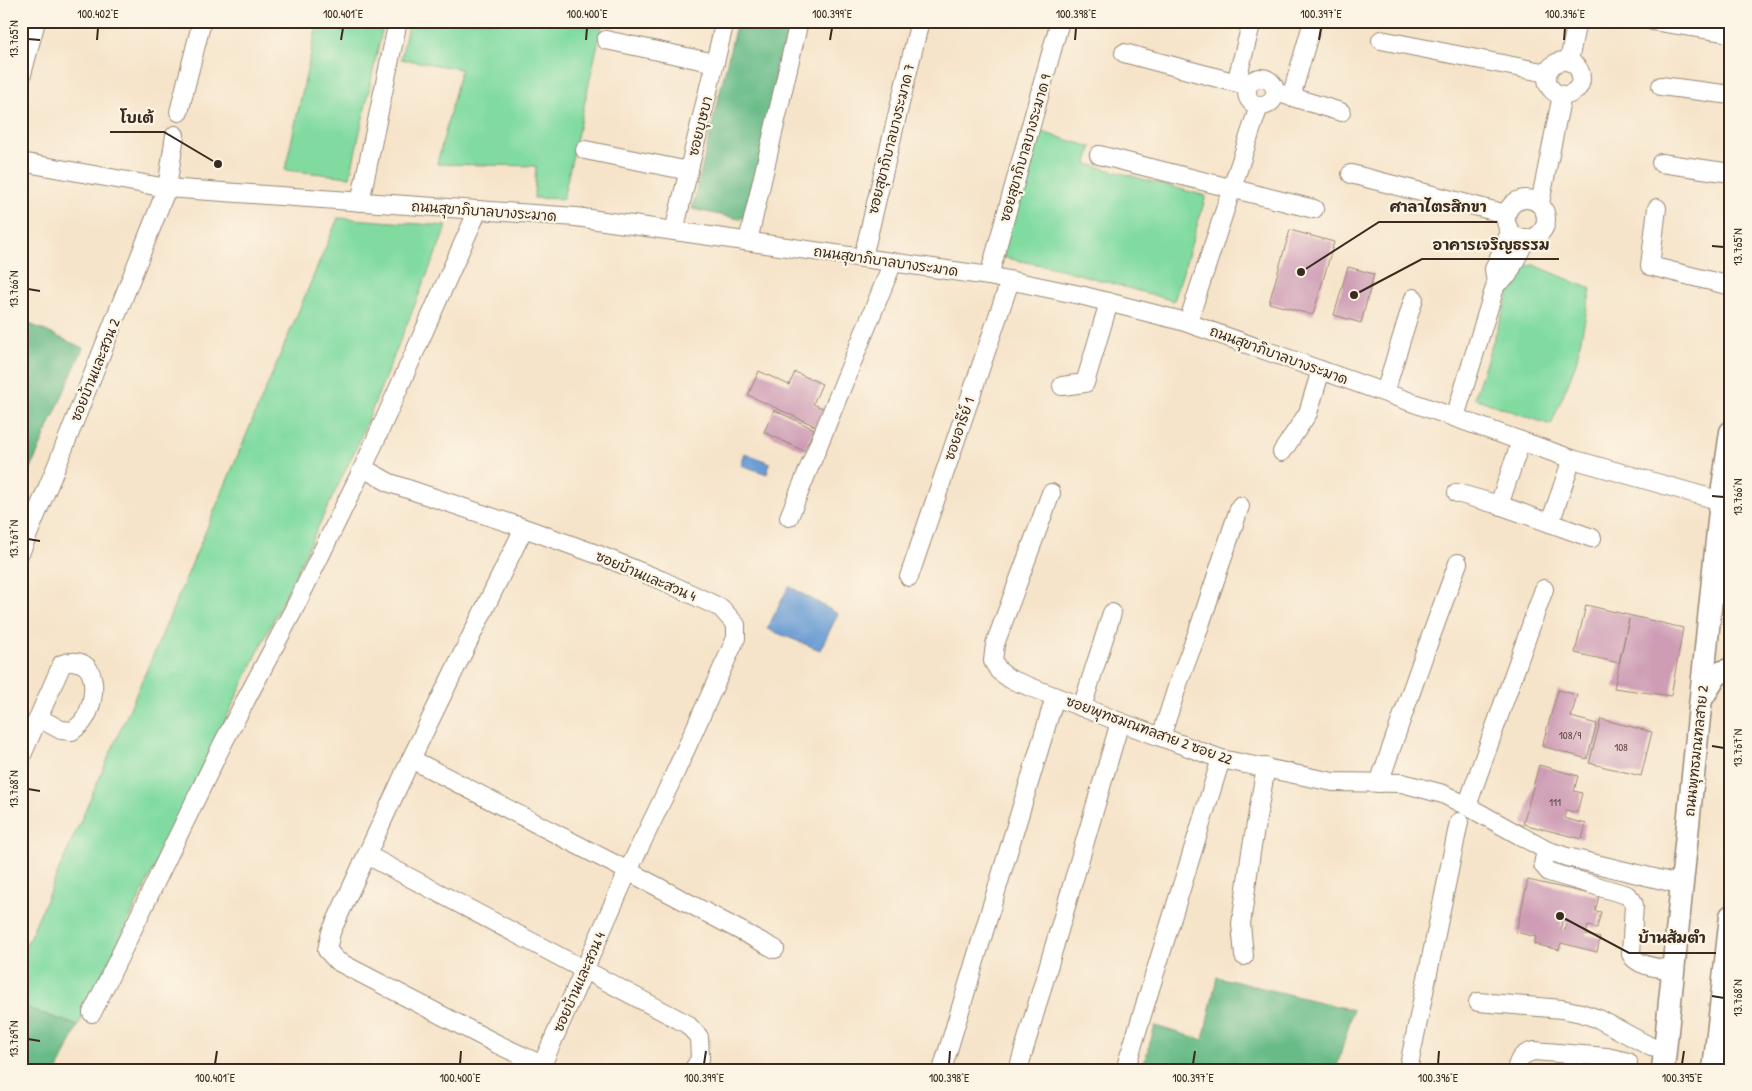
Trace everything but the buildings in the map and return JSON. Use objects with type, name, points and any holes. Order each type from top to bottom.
[{"type":"main road","name":"ถนนพุทธมณฑลสาย 2","points":[[1660,1056],[1674,970],[1700,701],[1726,502],[1731,432]]},
{"type":"main road","points":[[1700,701],[1716,674],[1731,669]]},
{"type":"main road","points":[[1714,1070],[1731,916]]},
{"type":"street","points":[[21,78],[36,21]]},
{"type":"street","points":[[180,112],[202,21]]},
{"type":"street","points":[[360,202],[398,21]]},
{"type":"street","name":"ซอยบุษบา","points":[[674,231],[725,21]]},
{"type":"street","points":[[748,241],[799,21]]},
{"type":"street","name":"ซอยสุขาภิบาลบางระมาด 7","points":[[863,257],[920,21]]},
{"type":"street","name":"ซอยสุขาภิบาลบางระมาด 9","points":[[989,276],[1060,21]]},
{"type":"street","points":[[1252,21],[1242,84],[1247,90],[1248,99],[1259,106],[1268,104],[1283,94],[1313,21]]},
{"type":"street","points":[[1569,61],[1577,21]]},
{"type":"street","points":[[1653,21],[1731,33]]},
{"type":"street","points":[[606,40],[715,62]]},
{"type":"street","points":[[1381,40],[1547,73]]},
{"type":"street","points":[[1124,54],[1242,84],[1263,78],[1272,83],[1283,94],[1341,112]]},
{"type":"street","points":[[1562,60],[1569,61],[1579,69],[1582,81],[1579,88],[1574,92],[1562,95],[1552,90],[1547,79],[1547,73],[1550,67],[1556,63],[1562,60]]},
{"type":"street","points":[[1661,86],[1731,95]]},
{"type":"street","points":[[1540,203],[1527,198],[1520,199],[1508,208],[1506,223],[1518,235],[1538,236],[1545,226],[1546,214],[1540,203],[1562,95]]},
{"type":"street","points":[[1188,322],[1259,106]]},
{"type":"street","name":"ซอยบ้านและสวน 2","points":[[21,551],[168,188],[175,135]]},
{"type":"street","points":[[585,150],[689,171]]},
{"type":"street","points":[[1099,155],[1314,209]]},
{"type":"street","name":"ถนนสุขาภิบาลบางระมาด","points":[[21,162],[168,188],[576,217],[989,276],[1109,302],[1188,322],[1572,459],[1726,502]]},
{"type":"street","points":[[1662,163],[1731,173]]},
{"type":"street","points":[[1351,174],[1506,214]]},
{"type":"street","points":[[1657,208],[1650,266],[1731,286]]},
{"type":"street","points":[[92,1013],[222,743],[293,611],[363,468],[478,210]]},
{"type":"street","points":[[1455,418],[1496,284],[1494,270],[1518,235]]},
{"type":"street","points":[[789,517],[893,262]]},
{"type":"street","name":"ซอยอารีย์ 1","points":[[909,577],[1010,281]]},
{"type":"street","points":[[1385,392],[1414,298]]},
{"type":"street","points":[[1062,386],[1085,382],[1109,302]]},
{"type":"street","points":[[1282,452],[1308,413],[1321,370]]},
{"type":"street","points":[[1499,505],[1521,441]]},
{"type":"street","points":[[1550,523],[1572,459]]},
{"type":"street","name":"ซอยบ้านและสวน 4","points":[[363,468],[390,483],[524,528],[661,580],[721,608],[736,625],[736,638],[670,784],[628,871],[542,1065],[337,961],[327,950],[331,932],[367,856]]},
{"type":"street","name":"ซอยพุทธมณฑลสาย 2 ซอย 22","points":[[1051,493],[994,644],[992,661],[999,671],[1010,678],[1120,722],[1221,758],[1333,782],[1402,783],[1443,794],[1546,850],[1567,857],[1683,885]]},
{"type":"street","points":[[1457,493],[1499,505],[1592,538]]},
{"type":"street","points":[[1161,737],[1178,681],[1197,634],[1240,506]]},
{"type":"street","points":[[524,528],[411,759],[367,856],[687,1024],[699,1037],[700,1059],[693,1070]]},
{"type":"street","points":[[1380,783],[1458,562]]},
{"type":"street","points":[[1467,806],[1544,588]]},
{"type":"street","points":[[1082,707],[1112,613]]},
{"type":"street","points":[[942,1070],[1055,697]]},
{"type":"street","points":[[21,757],[39,718]]},
{"type":"street","points":[[1018,1070],[1120,722]]},
{"type":"street","points":[[1125,1070],[1221,758]]},
{"type":"street","points":[[411,759],[775,949]]},
{"type":"street","points":[[1244,956],[1241,924],[1266,767]]},
{"type":"street","points":[[1408,1070],[1460,822]]},
{"type":"street","points":[[1546,850],[1543,865],[1550,872],[1627,895],[1634,905],[1631,954],[1633,959],[1642,964],[1674,970]]},
{"type":"street","points":[[1478,1002],[1562,1009],[1599,1018],[1660,1056]]},
{"type":"street","points":[[1516,1070],[1520,1058],[1525,1053],[1534,1051],[1607,1057],[1626,1066],[1660,1056]]},
{"type":"green space","points":[[318,21],[384,21],[350,177],[285,170]]},
{"type":"green space","points":[[409,21],[603,21],[563,199],[534,198],[536,166],[437,164],[461,69],[401,59]]},
{"type":"green space","points":[[737,21],[792,21],[747,216],[739,219],[692,209]]},
{"type":"green space","points":[[1035,130],[1091,147],[1087,164],[1206,196],[1174,301],[1061,269],[1001,257]]},
{"type":"green space","points":[[338,218],[447,226],[357,446],[78,1026],[21,1006],[21,957],[158,644]]},
{"type":"green space","points":[[1534,265],[1591,289],[1576,363],[1551,425],[1474,398],[1518,267]]},
{"type":"green space","points":[[21,320],[83,348],[21,491]]},
{"type":"green space","points":[[1217,977],[1353,1010],[1336,1070],[1142,1070],[1155,1026],[1203,1040]]},
{"type":"green space","points":[[21,1006],[78,1026],[58,1070],[21,1070]]},
{"type":"water","points":[[745,453],[770,463],[767,474],[741,465]]},
{"type":"water","points":[[789,586],[838,614],[820,650],[767,629]]},
{"type":"place","name":"โบเต้","points":[[218,164]]},
{"type":"place","name":"ศาลาไตรสิกขา","points":[[1301,272]]},
{"type":"place","name":"อาคารเจริญธรรม","points":[[1354,295]]},
{"type":"place","name":"บ้านส้มตำ","points":[[1560,916]]}]
